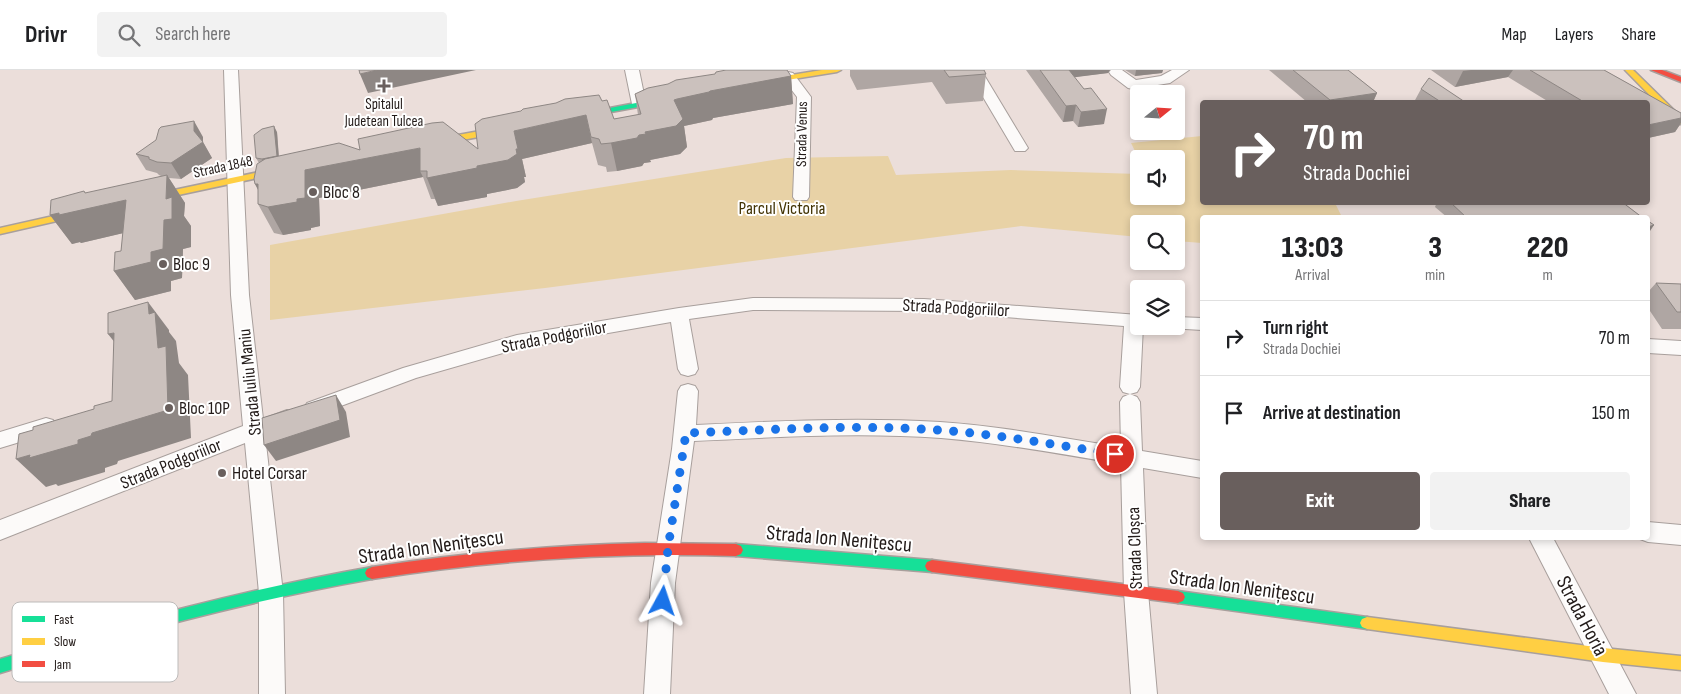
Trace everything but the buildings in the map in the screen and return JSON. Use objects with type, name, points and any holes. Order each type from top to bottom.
[{"type":"street","name":"Strada Iuliu Maniu","points":[[231,70],[240,296],[271,593],[272,694]]},
{"type":"street","points":[[632,70],[639,104]]},
{"type":"street","points":[[741,85],[788,76],[837,70]]},
{"type":"street","points":[[974,70],[1020,148]]},
{"type":"street","points":[[1116,72],[1133,85],[1165,80],[1182,70]]},
{"type":"street","points":[[1629,70],[1681,122]]},
{"type":"street","points":[[1655,70],[1681,80]]},
{"type":"street","name":"Strada Venus","points":[[788,76],[804,97],[801,197]]},
{"type":"street","points":[[561,119],[686,96]]},
{"type":"street","points":[[417,146],[523,126]]},
{"type":"street","name":"Strada 1848","points":[[128,202],[300,167]]},
{"type":"street","points":[[0,231],[99,209]]},
{"type":"street","name":"Strada Podgoriilor","points":[[0,530],[255,430],[410,373],[517,342],[679,314],[753,304],[924,304],[1130,321]]},
{"type":"street","points":[[679,314],[688,369]]},
{"type":"street","points":[[1185,323],[1200,324]]},
{"type":"street","name":"Strada Cloșca","points":[[1135,335],[1130,394],[1136,592],[1144,694]]},
{"type":"street","points":[[1650,346],[1681,348]]},
{"type":"street","points":[[657,694],[658,655],[668,548],[686,433],[688,391]]},
{"type":"street","points":[[0,440],[64,421]]},
{"type":"street","points":[[686,433],[830,427],[929,429],[994,435],[1132,456],[1200,469]]},
{"type":"street","points":[[1650,532],[1681,535]]},
{"type":"street","name":"Strada Horia","points":[[1542,540],[1623,694]]},
{"type":"street","name":"Strada Ion Nenițescu","points":[[178,616],[271,593],[377,572],[476,558],[575,551],[668,548],[755,551],[877,560],[1136,592],[1603,655],[1681,663]]},
{"type":"green space","name":"Parcul Victoria","points":[[1200,136],[1200,205],[1336,205],[1341,215],[1200,215],[1200,243],[1185,242],[1185,215],[1130,215],[1130,236],[1021,226],[545,288],[270,320],[270,245],[516,201],[786,158],[888,156],[896,175],[1011,170],[1130,174],[1130,205],[1185,205],[1185,150],[1134,150],[1131,143],[1185,140],[1185,138]]},
{"type":"traffic: fast","points":[[573,117],[673,98]]},
{"type":"traffic: fast","points":[[736,550],[932,566]]},
{"type":"traffic: fast","points":[[178,615],[231,601],[372,573]]},
{"type":"traffic: fast","points":[[1178,597],[1367,623]]},
{"type":"traffic: fast","points":[[0,666],[12,662]]},
{"type":"traffic: slow","points":[[755,83],[837,70]]},
{"type":"traffic: slow","points":[[1629,70],[1681,122]]},
{"type":"traffic: slow","points":[[425,144],[513,128]]},
{"type":"traffic: slow","points":[[141,200],[292,168]]},
{"type":"traffic: slow","points":[[0,231],[89,211]]},
{"type":"traffic: slow","points":[[1367,623],[1603,655],[1681,663]]},
{"type":"traffic: jam","points":[[1655,70],[1681,80]]},
{"type":"traffic: jam","points":[[372,573],[463,560],[554,552],[645,549],[736,550]]},
{"type":"traffic: jam","points":[[932,566],[1178,597]]},
{"type":"place","name":"Spitalul Judetean Tulcea","points":[[384,86]]},
{"type":"place","name":"Bloc 8","points":[[313,192]]},
{"type":"place","name":"Bloc 9","points":[[163,264]]},
{"type":"place","name":"Bloc 10P","points":[[169,408]]},
{"type":"place","name":"Hotel Corsar","points":[[222,473]]},
{"type":"route","points":[[663,601],[668,548],[686,433],[830,427],[881,427],[994,435],[1115,454]]}]
